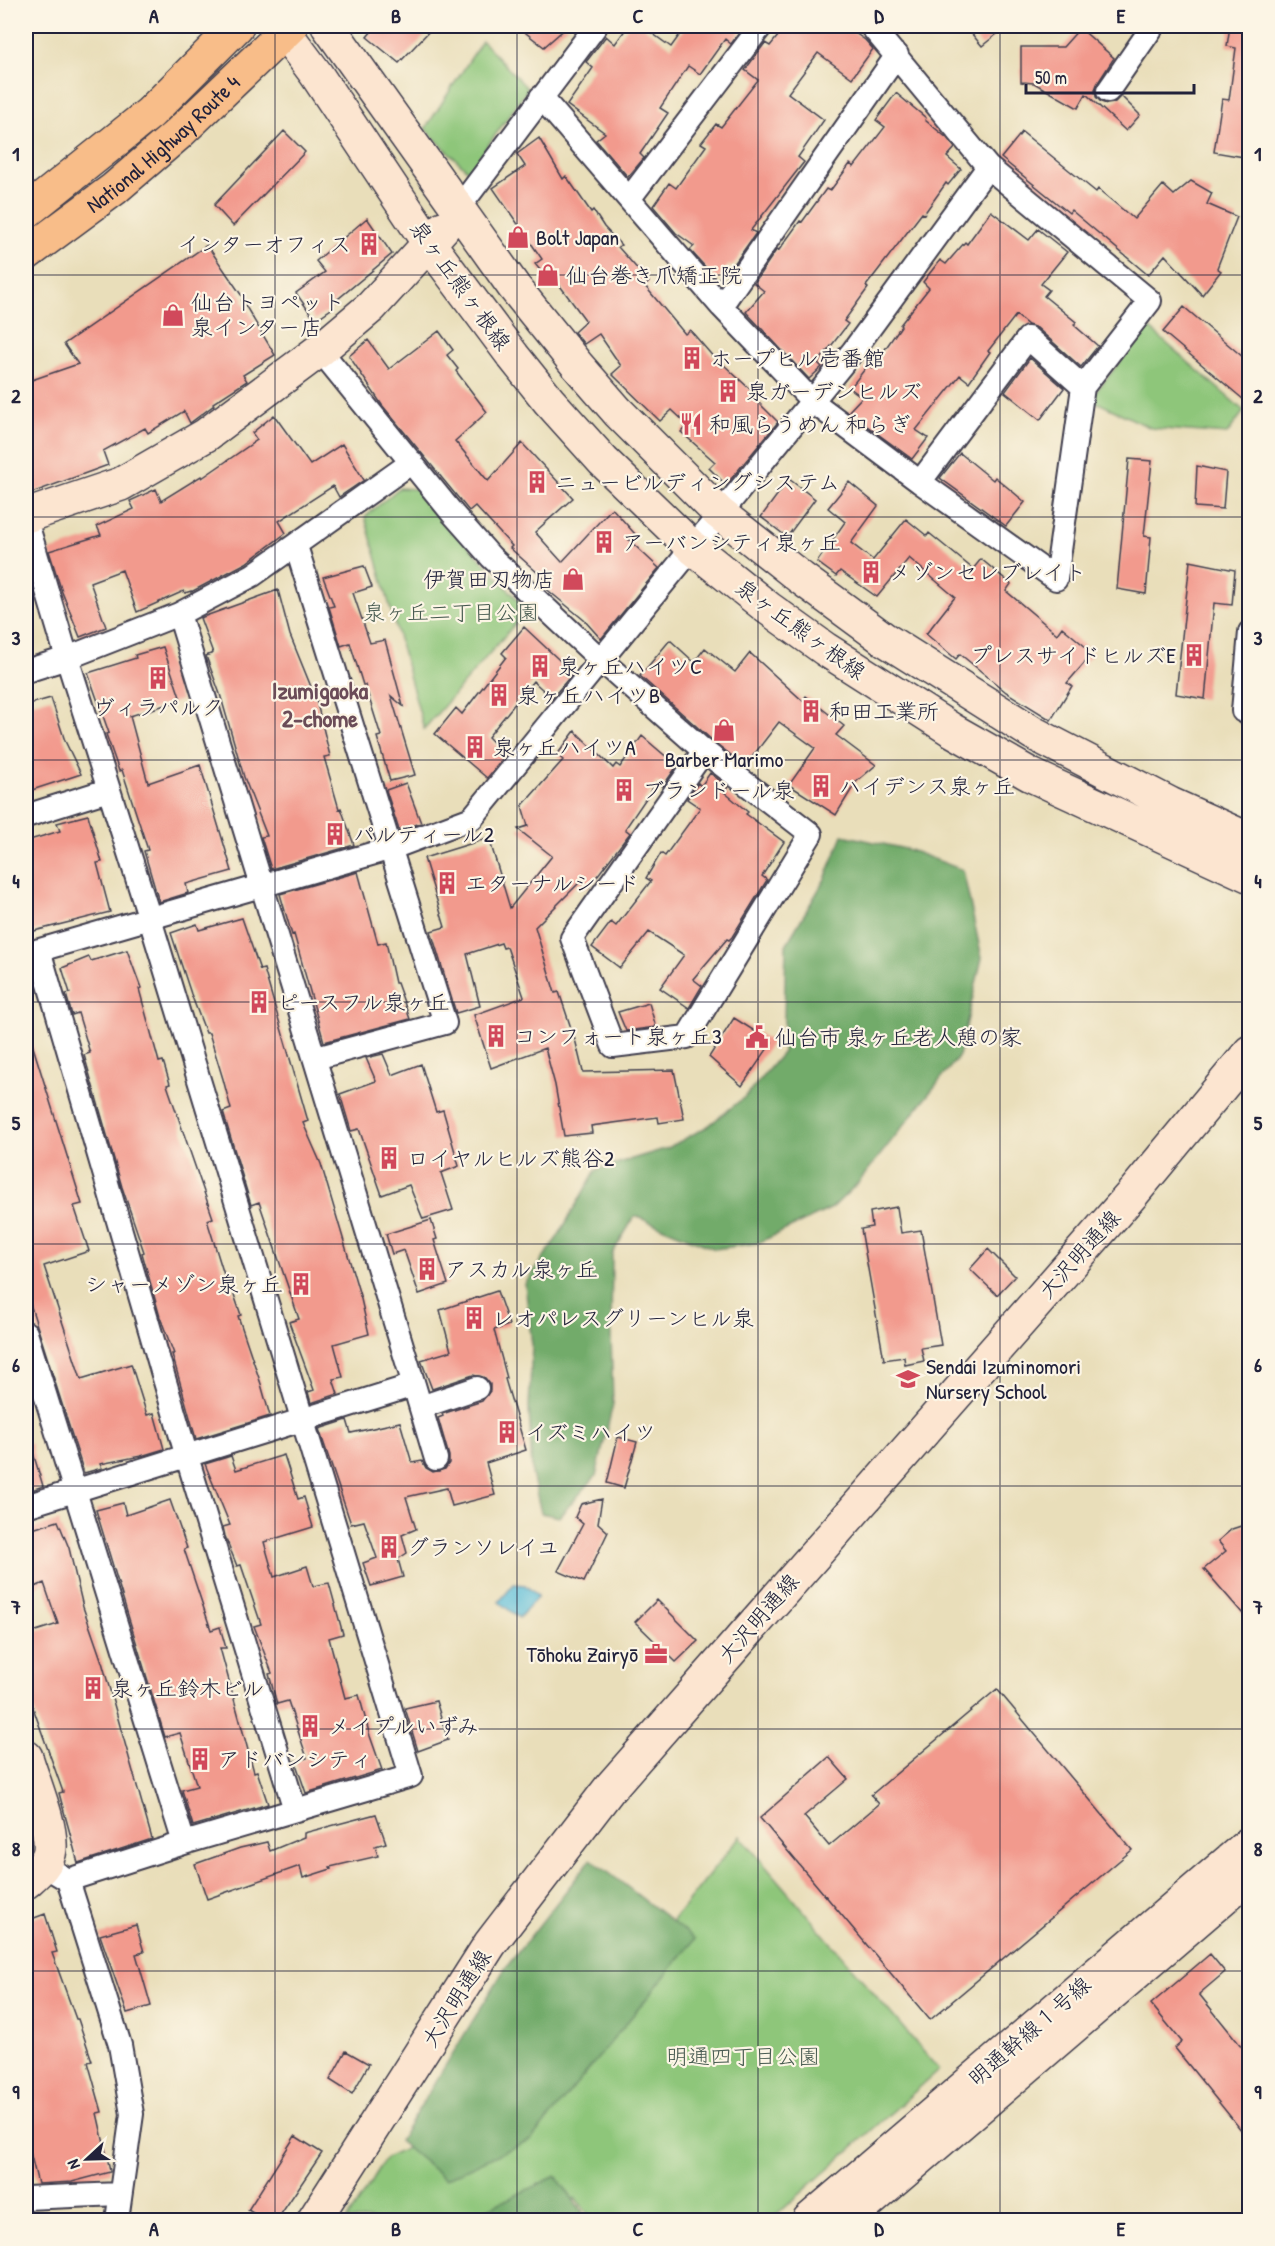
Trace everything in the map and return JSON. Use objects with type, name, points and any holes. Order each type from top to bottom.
[{"type":"highway","name":"National Highway Route 4","points":[[26,212],[150,113],[237,26]]},
{"type":"highway","name":"National Highway Route 4","points":[[26,254],[114,189],[178,134],[285,28]]},
{"type":"street","name":"泉ヶ丘熊ヶ根線","points":[[328,26],[514,287],[618,412],[719,513],[801,578],[884,639],[1033,733],[1170,804],[1250,840]]},
{"type":"street","points":[[46,1875],[184,1843],[411,1776],[26,518],[121,484],[206,435],[320,350],[371,307],[430,245],[596,26]]},
{"type":"street","points":[[629,199],[761,26]]},
{"type":"street","points":[[542,97],[721,306],[813,402],[1056,579],[1083,387],[1150,301],[988,167],[871,26]]},
{"type":"street","points":[[1108,91],[1153,26]]},
{"type":"street","name":"泉ヶ丘熊ヶ根線","points":[[285,28],[430,245],[475,307],[549,401],[603,461],[693,548],[768,608],[825,649],[952,730],[1031,775],[1250,876]]},
{"type":"street","points":[[721,306],[897,55]]},
{"type":"street","points":[[295,1810],[32,952],[150,920],[392,848],[472,818],[693,548],[719,513],[813,402],[988,167]]},
{"type":"street","points":[[920,482],[1028,338],[1083,387]]},
{"type":"street","points":[[320,350],[453,514],[491,557],[601,660],[704,751],[811,834],[687,1037],[613,1046],[572,938],[704,751]]},
{"type":"street","points":[[26,670],[67,658],[179,614],[254,575],[412,462]]},
{"type":"street","points":[[296,546],[445,1023],[316,1058]]},
{"type":"street","points":[[179,614],[316,1058],[436,1459]]},
{"type":"street","points":[[1250,632],[1243,711],[1250,714]]},
{"type":"street","points":[[26,816],[108,790]]},
{"type":"street","name":"大沢明通線","points":[[314,2220],[490,1944],[609,1788],[1134,1192],[1250,1052]]},
{"type":"street","points":[[26,1333],[184,1843]]},
{"type":"street","points":[[26,1506],[414,1385]]},
{"type":"street","points":[[421,1407],[477,1388]]},
{"type":"street","points":[[26,1757],[47,1826],[50,1850],[46,1875],[120,2044],[132,2114],[117,2220]]},
{"type":"street","points":[[848,2220],[1246,1866]]},
{"type":"street","name":"明通幹線１号線","points":[[809,2220],[1246,1866]]},
{"type":"street","points":[[26,2197],[119,2194]]},
{"type":"green space","points":[[482,41],[528,89],[469,172],[425,129]]},
{"type":"green space","points":[[1148,327],[1244,411],[1227,434],[1151,428],[1090,399]]},
{"type":"green space","name":"泉ヶ丘二丁目公園","points":[[399,488],[417,489],[527,610],[424,729],[365,517]]},
{"type":"green space","points":[[843,835],[910,850],[963,870],[982,958],[959,1056],[858,1183],[832,1208],[758,1243],[715,1249],[635,1216],[612,1254],[613,1404],[596,1476],[559,1517],[541,1513],[532,1474],[529,1407],[532,1345],[525,1284],[557,1238],[596,1170],[668,1148],[708,1126],[747,1095],[783,1052],[786,945],[825,879]]},
{"type":"green space","name":"明通四丁目公園","points":[[740,1836],[939,2070],[771,2220],[593,2220],[575,2198],[558,2220],[347,2220],[386,2158],[541,2087]]},
{"type":"green space","points":[[591,1859],[695,1939],[532,2139],[445,2179],[399,2141],[504,1970]]},
{"type":"green space","points":[[556,2176],[588,2220],[471,2220],[470,2217]]},
{"type":"water","points":[[514,1584],[525,1585],[538,1596],[519,1618],[499,1602]]},
{"type":"building","points":[[376,26],[434,26],[399,63],[367,37]]},
{"type":"building","points":[[517,26],[568,26],[544,47]]},
{"type":"building","points":[[628,26],[642,26],[671,47],[686,26],[744,26],[731,44],[725,39],[700,74],[688,66],[660,108],[668,113],[640,154],[644,158],[628,177],[596,140],[605,133],[567,105],[593,68],[586,62],[606,36],[615,44]]},
{"type":"building","points":[[786,26],[845,26],[865,40],[873,49],[852,78],[818,53],[788,93],[824,120],[798,157],[804,162],[751,230],[756,233],[732,267],[729,265],[717,280],[690,250],[694,246],[676,233],[653,206],[669,183],[676,188],[706,146],[701,143],[716,124],[721,127],[758,80],[745,70],[765,43],[770,46]]},
{"type":"building","points":[[965,26],[1007,26],[982,46]]},
{"type":"building","points":[[1230,26],[1250,26],[1250,158],[1214,152],[1222,99],[1229,100],[1236,48],[1227,46]]},
{"type":"building","points":[[1080,28],[1114,58],[1097,84],[1096,97],[1107,104],[1114,103],[1121,96],[1140,115],[1126,131],[1086,94],[1078,108],[1034,83],[1021,82],[1021,47],[1063,47]]},
{"type":"building","points":[[896,93],[947,138],[955,148],[947,157],[961,169],[948,185],[946,183],[866,286],[868,288],[844,321],[848,324],[818,363],[822,367],[809,379],[746,312],[764,291],[754,283],[777,249],[779,250],[800,221],[802,222],[826,189],[830,191],[850,164],[854,167],[885,127],[876,120]]},
{"type":"building","points":[[284,131],[305,152],[233,226],[214,205]]},
{"type":"building","points":[[1022,132],[1096,192],[1098,189],[1134,219],[1163,185],[1174,195],[1191,181],[1212,193],[1207,204],[1237,217],[1217,268],[1221,271],[1202,295],[1165,255],[1148,275],[1071,210],[1069,213],[1001,158]]},
{"type":"building","points":[[539,138],[563,179],[566,176],[591,212],[593,210],[604,227],[621,245],[618,247],[649,282],[645,286],[685,334],[690,330],[722,367],[724,365],[755,394],[752,396],[778,422],[726,485],[709,468],[715,462],[681,432],[688,425],[672,410],[660,421],[612,374],[621,366],[599,334],[584,344],[574,332],[586,321],[555,279],[550,282],[535,264],[542,259],[493,188],[525,166],[517,154]]},
{"type":"building","points":[[991,211],[1029,240],[1038,229],[1067,252],[1041,284],[1049,290],[1044,296],[1076,322],[1074,325],[1098,346],[1081,367],[1037,328],[1028,325],[1016,315],[988,351],[990,352],[969,382],[960,375],[916,430],[928,438],[912,459],[848,412],[862,397],[850,388],[868,365],[872,368],[900,325],[929,288],[923,282],[940,260],[946,264],[965,242],[967,244]]},
{"type":"building","points":[[367,218],[392,254],[332,304],[334,307],[315,320],[296,293],[325,272],[316,261]]},
{"type":"building","points":[[207,245],[244,299],[242,300],[275,355],[243,375],[247,381],[213,403],[214,405],[190,423],[184,411],[148,433],[145,428],[103,451],[108,465],[26,495],[26,382],[78,364],[64,344]]},
{"type":"building","points":[[1184,307],[1250,363],[1250,405],[1163,332]]},
{"type":"building","points":[[439,331],[453,350],[447,355],[458,369],[456,371],[487,412],[455,441],[488,481],[522,443],[573,498],[535,532],[562,562],[612,508],[635,534],[629,540],[659,568],[601,639],[584,620],[544,587],[548,582],[510,548],[512,546],[475,506],[469,511],[382,405],[349,356],[368,340],[389,369]]},
{"type":"building","points":[[1030,358],[1064,388],[1040,420],[1005,392]]},
{"type":"building","points":[[274,415],[310,465],[342,444],[364,480],[339,497],[333,486],[279,521],[286,533],[246,563],[191,592],[185,593],[184,591],[137,612],[122,570],[90,582],[106,627],[80,637],[49,551],[101,535],[97,526],[134,509],[130,501],[156,489],[161,501],[201,476],[202,478],[257,440],[252,433]]},
{"type":"building","points":[[960,453],[993,480],[995,477],[1025,502],[1006,526],[940,478]]},
{"type":"building","points":[[1129,459],[1152,461],[1144,536],[1151,537],[1146,594],[1117,589]]},
{"type":"building","points":[[1197,466],[1226,472],[1223,509],[1195,507]]},
{"type":"building","points":[[789,479],[815,499],[787,537],[761,517]]},
{"type":"building","points":[[849,482],[878,506],[851,543],[873,560],[906,519],[927,536],[929,533],[973,569],[981,559],[1011,584],[1006,591],[1057,634],[1062,627],[1093,653],[1067,683],[1072,686],[1051,720],[1006,692],[960,654],[956,659],[926,634],[955,597],[909,558],[877,597],[840,571],[836,576],[817,562],[845,522],[828,508]]},
{"type":"building","points":[[1190,561],[1235,570],[1232,605],[1214,603],[1205,699],[1176,694]]},
{"type":"building","points":[[26,566],[34,596],[26,599]]},
{"type":"building","points":[[364,566],[372,587],[353,593],[370,643],[385,640],[403,706],[391,696],[415,775],[390,781],[377,737],[381,736],[365,685],[363,685],[350,643],[341,646],[329,607],[334,606],[323,577]]},
{"type":"building","points":[[278,590],[290,635],[316,699],[330,756],[324,757],[339,809],[341,808],[354,845],[271,869],[261,837],[267,836],[244,777],[220,694],[206,656],[213,653],[200,618]]},
{"type":"building","points":[[524,627],[573,673],[552,698],[533,681],[488,737],[506,755],[487,778],[435,734],[456,708],[462,714],[506,657],[502,653]]},
{"type":"building","points":[[670,640],[694,662],[705,648],[735,672],[750,653],[803,701],[806,696],[844,726],[836,735],[876,765],[856,782],[836,815],[789,785],[815,748],[779,722],[745,766],[713,741],[640,676]]},
{"type":"building","points":[[163,647],[181,700],[130,716],[148,783],[200,765],[232,871],[186,884],[188,893],[159,902],[144,851],[148,850],[122,770],[119,771],[106,734],[109,733],[88,673]]},
{"type":"building","points":[[51,698],[65,741],[81,774],[26,792],[26,725],[32,724],[26,705]]},
{"type":"building","points":[[575,731],[613,768],[616,764],[620,767],[642,736],[677,766],[663,786],[657,782],[625,829],[630,833],[588,888],[580,882],[535,927],[555,993],[559,992],[576,1043],[583,1072],[674,1070],[684,1119],[659,1123],[658,1117],[591,1126],[592,1133],[564,1136],[555,1085],[545,1048],[491,1068],[474,1015],[524,997],[507,947],[503,948],[501,943],[467,954],[480,1006],[456,1013],[431,931],[445,927],[424,858],[489,838],[510,908],[552,856],[518,829],[528,826],[522,806],[563,760],[557,755]]},
{"type":"building","points":[[710,773],[728,787],[724,792],[748,812],[746,814],[784,842],[762,876],[767,880],[732,937],[727,939],[693,979],[702,986],[689,1008],[660,988],[684,955],[649,932],[620,968],[592,947],[611,922],[616,926],[651,881],[646,878],[661,853],[665,856],[700,808],[687,799],[698,783],[701,786]]},
{"type":"building","points":[[406,783],[421,823],[399,830],[386,790]]},
{"type":"building","points":[[88,815],[102,862],[97,863],[110,912],[30,932],[26,917],[26,841],[60,831],[57,823]]},
{"type":"building","points":[[358,872],[378,944],[386,942],[395,983],[397,983],[410,1019],[324,1042],[294,934],[292,935],[280,894]]},
{"type":"building","points":[[242,918],[260,970],[264,969],[308,1121],[303,1123],[321,1164],[361,1299],[369,1334],[334,1344],[343,1377],[333,1379],[338,1394],[311,1403],[308,1392],[314,1390],[289,1322],[299,1319],[259,1202],[251,1205],[223,1112],[231,1109],[223,1079],[209,1033],[206,1033],[191,994],[171,933],[197,924],[199,930]]},
{"type":"building","points":[[127,950],[141,988],[139,989],[159,1062],[163,1061],[170,1084],[167,1085],[213,1218],[207,1220],[225,1278],[228,1277],[241,1315],[238,1316],[270,1416],[196,1439],[172,1354],[174,1354],[160,1317],[142,1253],[144,1252],[122,1187],[84,1055],[90,1053],[78,1013],[72,1015],[66,994],[70,993],[62,968],[89,957],[91,961]]},
{"type":"building","points":[[649,1003],[656,1027],[626,1031],[618,1012]]},
{"type":"building","points":[[734,1018],[772,1042],[742,1086],[709,1057]]},
{"type":"building","points":[[29,1034],[82,1204],[74,1206],[89,1251],[44,1266],[81,1379],[131,1364],[147,1415],[154,1413],[164,1449],[100,1464],[102,1468],[84,1473],[26,1291],[26,1035]]},
{"type":"building","points":[[383,1054],[392,1075],[421,1064],[436,1112],[443,1110],[459,1166],[441,1173],[453,1210],[423,1219],[409,1185],[382,1195],[359,1129],[351,1131],[340,1094],[376,1081],[366,1058]]},
{"type":"building","points":[[897,1207],[901,1233],[921,1230],[941,1345],[921,1348],[924,1361],[905,1365],[904,1357],[884,1360],[861,1229],[872,1227],[870,1212]]},
{"type":"building","points":[[431,1220],[437,1239],[434,1240],[448,1284],[419,1294],[404,1250],[392,1254],[386,1234]]},
{"type":"building","points":[[988,1249],[1015,1276],[997,1295],[970,1269]]},
{"type":"building","points":[[497,1291],[509,1325],[494,1330],[507,1378],[505,1379],[526,1450],[486,1463],[495,1495],[452,1506],[447,1488],[406,1497],[416,1529],[402,1535],[407,1553],[398,1559],[403,1577],[371,1586],[363,1563],[377,1558],[364,1521],[351,1524],[319,1429],[347,1420],[351,1433],[400,1422],[412,1463],[422,1461],[426,1468],[433,1472],[445,1469],[449,1463],[449,1456],[438,1418],[443,1416],[442,1414],[482,1401],[490,1391],[490,1384],[485,1378],[473,1375],[432,1389],[421,1360],[451,1351],[440,1310]]},
{"type":"building","points":[[618,1437],[637,1442],[624,1488],[607,1483]]},
{"type":"building","points":[[26,1443],[30,1443],[43,1486],[26,1492]]},
{"type":"building","points":[[284,1455],[298,1499],[304,1497],[313,1527],[264,1542],[274,1577],[307,1566],[313,1586],[329,1583],[343,1634],[329,1638],[345,1698],[359,1695],[382,1770],[306,1793],[295,1761],[307,1758],[288,1701],[277,1704],[269,1674],[272,1673],[254,1626],[261,1624],[241,1565],[237,1566],[225,1536],[223,1527],[230,1525],[205,1464],[231,1456],[236,1470]]},
{"type":"building","points":[[602,1499],[598,1523],[608,1532],[584,1582],[558,1571],[583,1524],[575,1517],[581,1504]]},
{"type":"building","points":[[170,1500],[211,1630],[220,1627],[226,1648],[220,1648],[254,1772],[257,1771],[268,1804],[193,1826],[182,1790],[197,1786],[180,1733],[165,1737],[96,1510],[123,1503],[126,1515]]},
{"type":"building","points":[[58,1521],[69,1548],[83,1607],[102,1662],[152,1839],[78,1863],[59,1793],[63,1792],[26,1688],[26,1634],[58,1624],[44,1583],[26,1591],[26,1531]]},
{"type":"building","points":[[1250,1523],[1250,1622],[1204,1569],[1226,1551],[1218,1541],[1232,1529]]},
{"type":"building","points":[[657,1600],[698,1641],[676,1662],[635,1622]]},
{"type":"building","points":[[997,1689],[1132,1850],[930,2020],[760,1818],[829,1757],[848,1779],[804,1816],[829,1846],[879,1804],[871,1795]]},
{"type":"building","points":[[436,1701],[448,1740],[418,1751],[405,1708]]},
{"type":"building","points":[[376,1814],[386,1843],[375,1846],[378,1856],[330,1867],[331,1869],[303,1878],[300,1866],[207,1899],[195,1864],[240,1848],[267,1842],[270,1851],[304,1837],[304,1833]]},
{"type":"building","points":[[45,1914],[57,1952],[52,1953],[92,2061],[88,2062],[102,2112],[97,2113],[110,2172],[72,2182],[38,2184],[26,2136],[26,1921]]},
{"type":"building","points":[[136,1925],[144,1952],[136,1954],[151,2006],[127,2013],[100,1935]]},
{"type":"building","points":[[1210,1954],[1225,1972],[1199,1994],[1250,2057],[1250,2141],[1175,2048],[1182,2042],[1151,2004]]},
{"type":"building","points":[[346,2051],[369,2064],[352,2094],[330,2080]]},
{"type":"building","points":[[295,2136],[322,2153],[277,2220],[265,2220],[248,2210]]},
{"type":"place","name":"Bolt Japan","points":[[518,237]]},
{"type":"place","name":"インターオフィス","points":[[369,244]]},
{"type":"place","name":"仙台巻き爪矯正院","points":[[548,275]]},
{"type":"place","name":"仙台トヨペット 泉インター店","points":[[173,315]]},
{"type":"place","name":"ホープヒル壱番館","points":[[692,358]]},
{"type":"place","name":"泉ガーデンヒルズ","points":[[728,391]]},
{"type":"place","name":"和風らうめん 和らぎ","points":[[691,424]]},
{"type":"place","name":"ニュービルディングシステム","points":[[537,482]]},
{"type":"place","name":"アーバンシティ泉ヶ丘","points":[[604,542]]},
{"type":"place","name":"メゾンセレブレイト","points":[[871,572]]},
{"type":"place","name":"伊賀田刃物店","points":[[573,579]]},
{"type":"place","name":"プレスサイドヒルズE","points":[[1194,655]]},
{"type":"place","name":"泉ヶ丘ハイツC","points":[[540,666]]},
{"type":"place","name":"ヴィラパルク","points":[[158,678]]},
{"type":"place","name":"泉ヶ丘ハイツB","points":[[499,695]]},
{"type":"place","name":"和田工業所","points":[[811,711]]},
{"type":"place","name":"Barber Marimo","points":[[724,730]]},
{"type":"place","name":"泉ヶ丘ハイツA","points":[[475,747]]},
{"type":"place","name":"ハイデンス泉ヶ丘","points":[[821,786]]},
{"type":"place","name":"ブランドール泉","points":[[624,790]]},
{"type":"place","name":"パルティール2","points":[[335,834]]},
{"type":"place","name":"エターナルシード","points":[[447,883]]},
{"type":"place","name":"ピースフル泉ヶ丘","points":[[259,1002]]},
{"type":"place","name":"コンフォート泉ヶ丘3","points":[[496,1036]]},
{"type":"place","name":"仙台市 泉ヶ丘老人憩の家","points":[[757,1037]]},
{"type":"place","name":"ロイヤルヒルズ熊谷2","points":[[389,1158]]},
{"type":"place","name":"アスカル泉ヶ丘","points":[[427,1269]]},
{"type":"place","name":"シャーメゾン泉ヶ丘","points":[[301,1284]]},
{"type":"place","name":"レオパレスグリーンヒル泉","points":[[474,1318]]},
{"type":"place","name":"Sendai Izuminomori Nursery School","points":[[908,1379]]},
{"type":"place","name":"イズミハイツ","points":[[507,1432]]},
{"type":"place","name":"グランソレイユ","points":[[389,1547]]},
{"type":"place","name":"Tōhoku Zairyō","points":[[656,1654]]},
{"type":"place","name":"泉ヶ丘鈴木ビル","points":[[93,1688]]},
{"type":"place","name":"メイプルいずみ","points":[[310,1726]]},
{"type":"place","name":"アドバンシティ","points":[[200,1759]]},
{"type":"district","name":"Izumigaoka 2-chome","points":[[320,705]]}]
